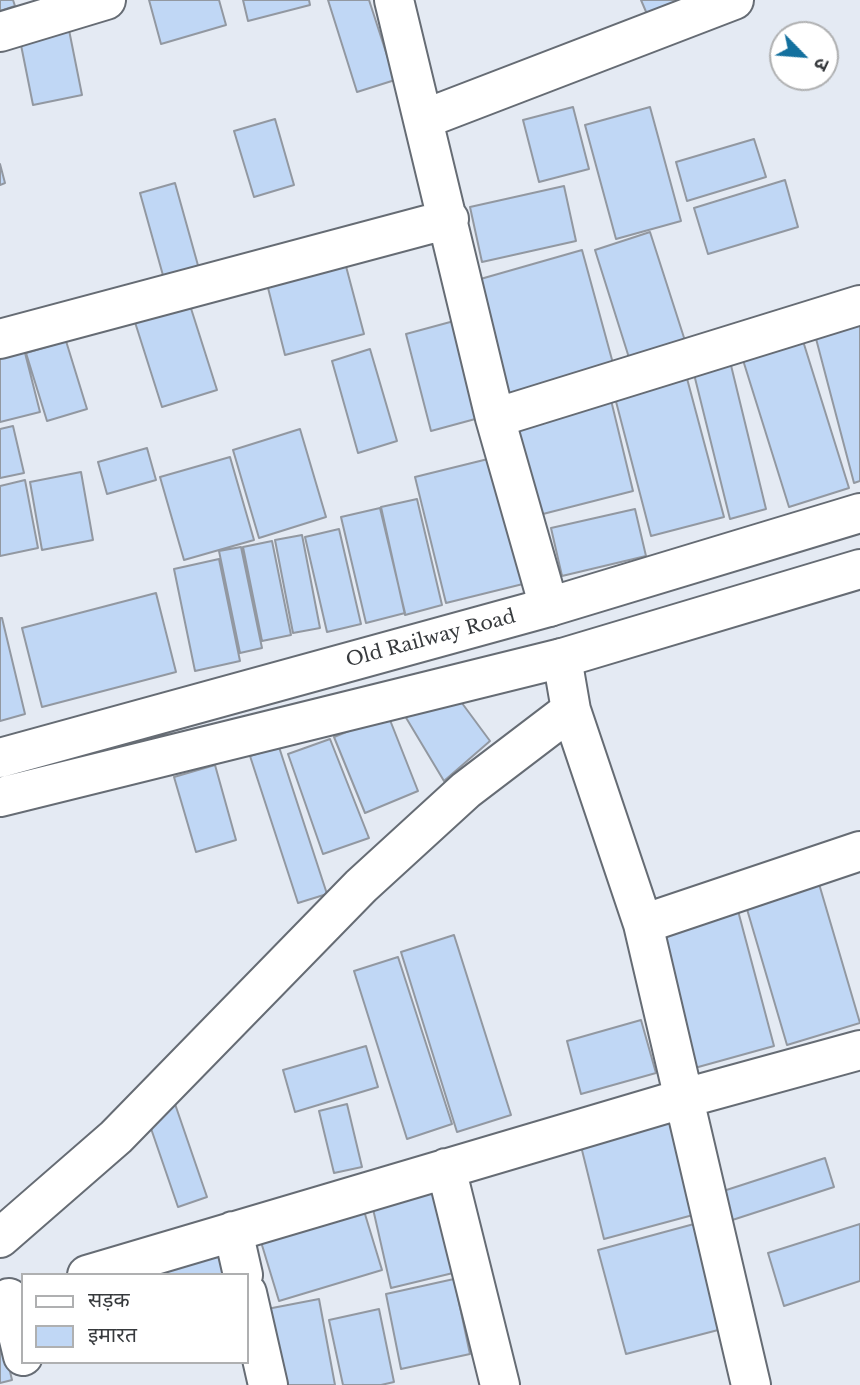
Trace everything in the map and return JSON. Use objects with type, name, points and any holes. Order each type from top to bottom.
[{"type":"street","points":[[0,32],[106,0]]},
{"type":"street","points":[[394,0],[495,418],[549,607]]},
{"type":"street","points":[[424,119],[734,0]]},
{"type":"street","points":[[0,339],[449,219]]},
{"type":"street","points":[[495,418],[860,305]]},
{"type":"street","name":"Old Railway Road","points":[[0,758],[549,607],[860,513]]},
{"type":"street","points":[[0,797],[562,658],[860,569]]},
{"type":"street","points":[[562,658],[571,710],[643,924],[751,1385]]},
{"type":"street","points":[[0,1238],[116,1137],[361,886],[466,790],[571,710]]},
{"type":"street","points":[[643,924],[860,851]]},
{"type":"street","points":[[94,1273],[685,1098],[860,1050]]},
{"type":"street","points":[[446,1168],[500,1385]]},
{"type":"street","points":[[233,1231],[243,1273]]},
{"type":"street","points":[[10,1297],[21,1347]]},
{"type":"street","points":[[248,1297],[268,1385]]},
{"type":"street","points":[[25,1364],[30,1385]]},
{"type":"building","points":[[0,0],[13,0],[15,6],[0,11]]},
{"type":"building","points":[[149,0],[219,0],[226,25],[161,44]]},
{"type":"building","points":[[243,0],[309,0],[310,5],[248,21]]},
{"type":"building","points":[[328,0],[369,0],[395,80],[357,92]]},
{"type":"building","points":[[641,0],[681,0],[647,14]]},
{"type":"building","points":[[68,25],[82,95],[33,105],[19,35]]},
{"type":"building","points":[[573,107],[589,169],[539,182],[523,120]]},
{"type":"building","points":[[650,107],[681,221],[616,239],[585,125]]},
{"type":"building","points":[[275,119],[294,185],[254,197],[234,131]]},
{"type":"building","points":[[754,139],[766,177],[687,201],[676,162]]},
{"type":"building","points":[[0,164],[5,183],[0,185]]},
{"type":"building","points":[[785,180],[798,227],[708,254],[694,208]]},
{"type":"building","points":[[175,183],[199,269],[164,279],[140,193]]},
{"type":"building","points":[[564,186],[576,241],[482,262],[470,207]]},
{"type":"building","points":[[650,232],[687,347],[631,364],[595,250]]},
{"type":"building","points":[[582,250],[617,378],[504,409],[470,282]]},
{"type":"building","points":[[343,255],[364,334],[285,355],[265,276]]},
{"type":"building","points":[[188,299],[217,390],[162,407],[133,316]]},
{"type":"building","points":[[860,319],[860,481],[854,483],[814,331]]},
{"type":"building","points":[[454,321],[479,418],[431,431],[406,334]]},
{"type":"building","points":[[66,341],[87,409],[47,421],[26,353]]},
{"type":"building","points":[[803,341],[849,488],[789,507],[743,360]]},
{"type":"building","points":[[23,345],[40,412],[0,422],[0,351]]},
{"type":"building","points":[[370,349],[397,441],[358,453],[332,361]]},
{"type":"building","points":[[728,353],[766,509],[730,519],[691,362]]},
{"type":"building","points":[[685,371],[724,517],[651,536],[613,390]]},
{"type":"building","points":[[610,396],[633,491],[539,515],[515,420]]},
{"type":"building","points":[[13,426],[24,473],[0,478],[0,429]]},
{"type":"building","points":[[300,429],[326,517],[259,538],[233,450]]},
{"type":"building","points":[[147,448],[156,480],[107,494],[98,462]]},
{"type":"building","points":[[230,457],[254,540],[184,560],[160,477]]},
{"type":"building","points":[[492,458],[523,584],[446,603],[415,477]]},
{"type":"building","points":[[81,472],[93,540],[42,550],[30,482]]},
{"type":"building","points":[[25,480],[38,548],[0,556],[0,486]]},
{"type":"building","points":[[417,499],[442,605],[405,615],[381,507]]},
{"type":"building","points":[[380,508],[405,613],[366,623],[341,517]]},
{"type":"building","points":[[635,509],[646,556],[562,576],[551,528]]},
{"type":"building","points":[[339,529],[361,624],[327,632],[305,537]]},
{"type":"building","points":[[302,535],[320,628],[293,633],[275,540]]},
{"type":"building","points":[[272,541],[291,635],[262,641],[243,547]]},
{"type":"building","points":[[241,547],[262,648],[240,653],[219,551]]},
{"type":"building","points":[[219,559],[240,661],[195,671],[174,569]]},
{"type":"building","points":[[156,593],[176,672],[42,707],[22,628]]},
{"type":"building","points":[[0,618],[25,714],[0,721]]},
{"type":"building","points":[[456,695],[490,741],[444,781],[405,716]]},
{"type":"building","points":[[388,715],[418,791],[365,813],[334,737]]},
{"type":"building","points":[[330,739],[369,838],[323,854],[288,754]]},
{"type":"building","points":[[279,747],[327,894],[298,903],[250,756]]},
{"type":"building","points":[[215,765],[236,840],[196,852],[174,777]]},
{"type":"building","points":[[817,877],[860,1023],[787,1045],[744,899]]},
{"type":"building","points":[[737,907],[774,1046],[691,1069],[654,929]]},
{"type":"building","points":[[454,935],[511,1115],[457,1132],[401,952]]},
{"type":"building","points":[[398,957],[452,1124],[407,1139],[354,971]]},
{"type":"building","points":[[641,1020],[656,1073],[581,1094],[567,1041]]},
{"type":"building","points":[[366,1046],[378,1087],[295,1112],[283,1070]]},
{"type":"building","points":[[175,1104],[207,1197],[178,1207],[146,1114]]},
{"type":"building","points":[[347,1104],[362,1167],[334,1173],[319,1111]]},
{"type":"building","points":[[666,1109],[693,1215],[604,1239],[579,1138]]},
{"type":"building","points":[[825,1158],[834,1187],[720,1224],[711,1195]]},
{"type":"building","points":[[430,1182],[453,1273],[391,1288],[371,1200]]},
{"type":"building","points":[[361,1201],[382,1270],[279,1301],[258,1232]]},
{"type":"building","points":[[694,1224],[722,1329],[626,1354],[598,1250]]},
{"type":"building","points":[[860,1224],[860,1281],[784,1306],[768,1253]]},
{"type":"building","points":[[219,1244],[226,1273],[122,1273]]},
{"type":"building","points":[[454,1279],[470,1354],[401,1369],[386,1294]]},
{"type":"building","points":[[319,1299],[335,1385],[281,1385],[267,1309]]},
{"type":"building","points":[[379,1309],[394,1382],[381,1385],[343,1385],[329,1320]]},
{"type":"building","points":[[0,1329],[12,1380],[0,1383]]}]
